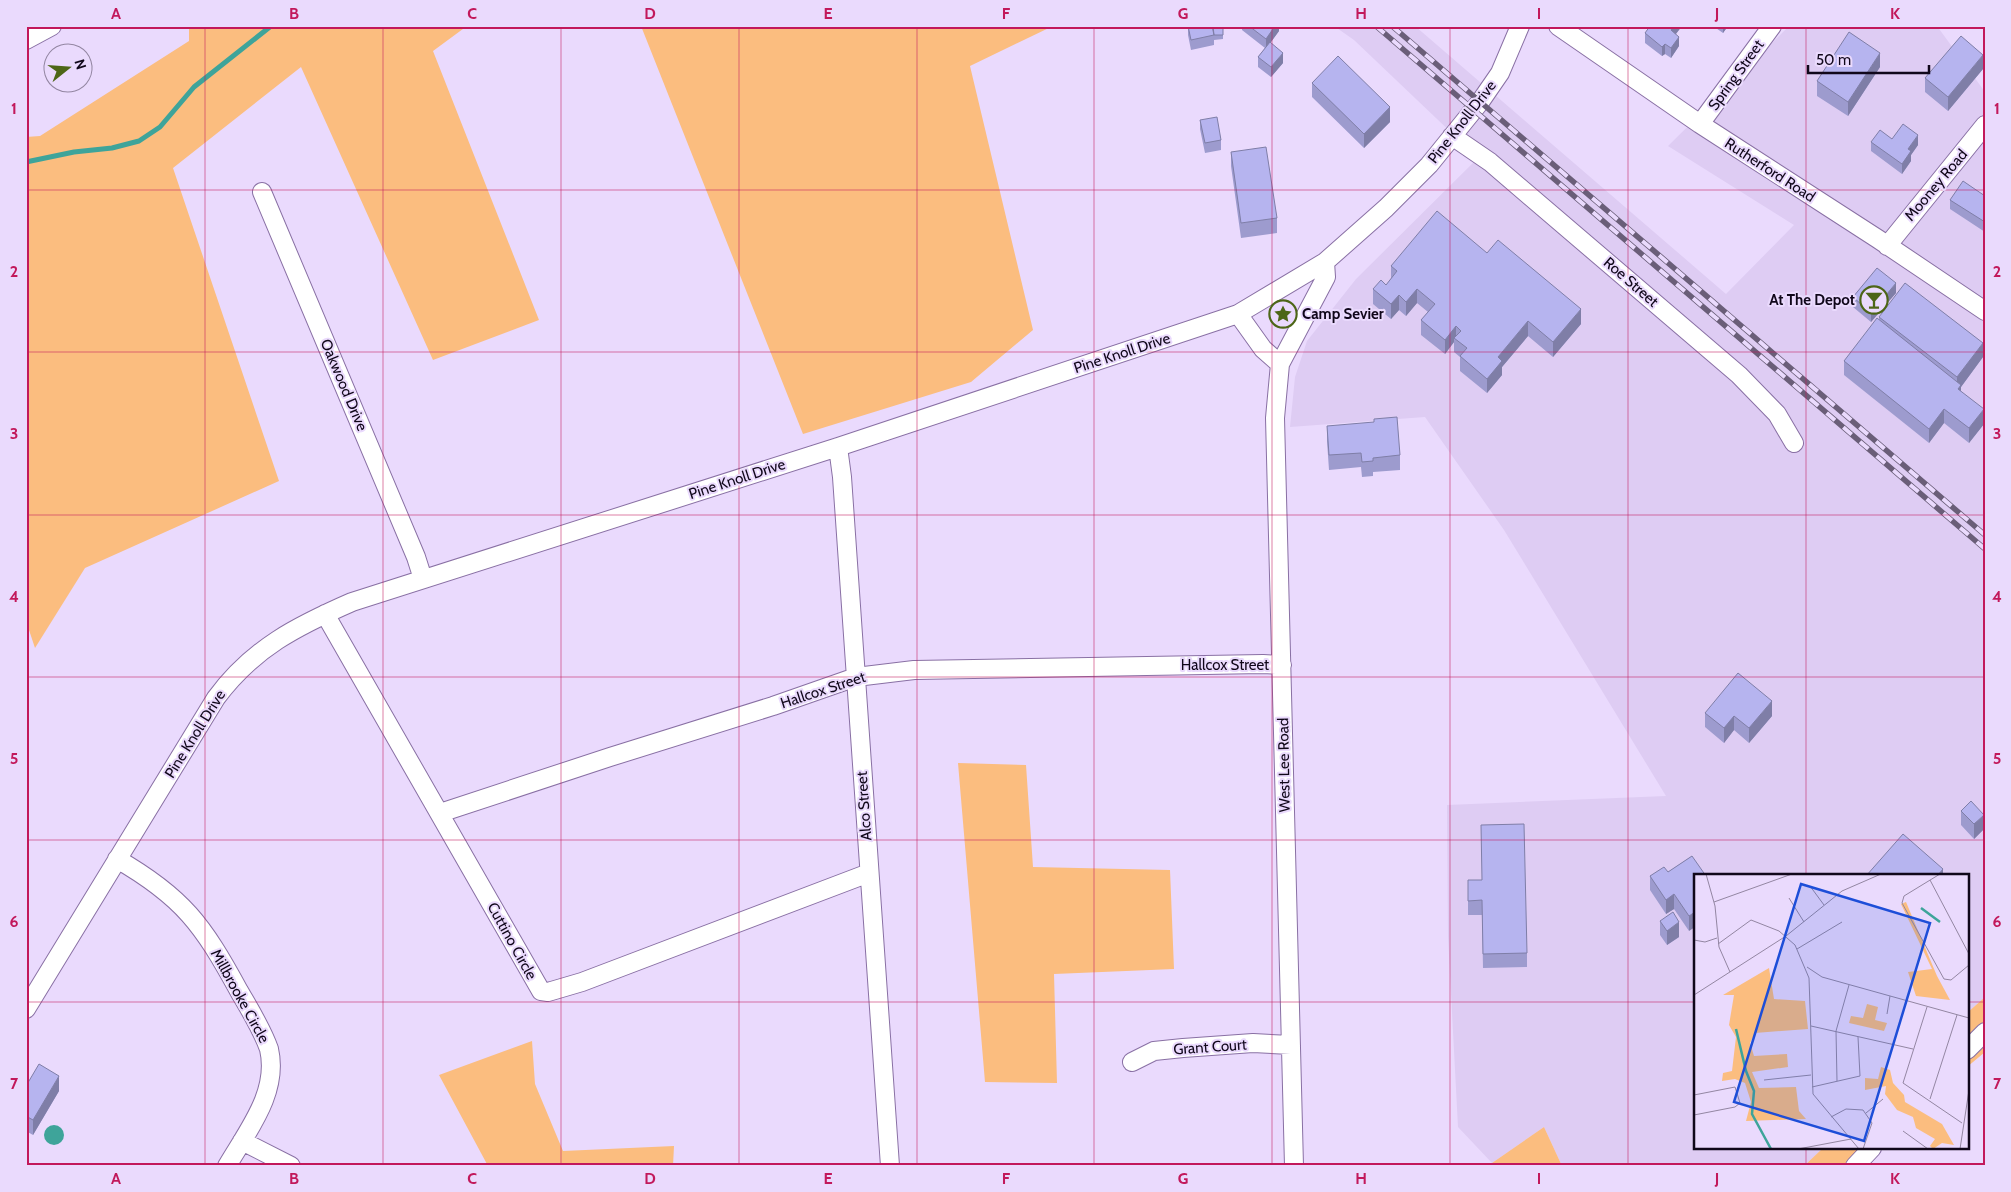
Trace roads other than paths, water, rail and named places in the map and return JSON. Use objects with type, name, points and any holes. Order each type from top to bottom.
[{"type":"street","points":[[26,40],[52,26]]},
{"type":"street","name":"Pine Knoll Drive","points":[[26,1009],[226,685],[247,662],[271,643],[299,625],[352,602],[838,447],[1238,314],[1324,262],[1386,208],[1452,136],[1500,73],[1520,26]]},
{"type":"street","name":"Rutherford Road","points":[[1558,26],[1700,124],[1985,311]]},
{"type":"street","name":"Spring Street","points":[[1700,124],[1772,26]]},
{"type":"street","name":"Mooney Road","points":[[1887,246],[1985,125]]},
{"type":"street","name":"Roe Street","points":[[1452,136],[1490,162],[1739,375],[1777,414],[1794,443]]},
{"type":"street","name":"Oakwood Drive","points":[[262,192],[416,557],[423,579]]},
{"type":"street","name":"West Lee Road","points":[[1294,1166],[1276,418],[1280,364],[1326,277],[1324,262]]},
{"type":"street","points":[[1238,314],[1263,349],[1280,364]]},
{"type":"street","name":"Alco Street","points":[[838,447],[890,1166]]},
{"type":"street","name":"Cuttino Circle","points":[[325,614],[440,813],[535,984],[541,990],[548,992],[582,982],[869,873]]},
{"type":"street","name":"Hallcox Street","points":[[440,813],[610,756],[773,706],[856,677],[914,670],[1263,664],[1282,666]]},
{"type":"street","name":"Millbrooke Circle","points":[[117,859],[166,891],[194,917],[223,962],[265,1038],[273,1064],[271,1083],[264,1102],[228,1166]]},
{"type":"street","points":[[1968,1049],[1985,1032]]},
{"type":"street","name":"Grant Court","points":[[1132,1062],[1154,1051],[1253,1043],[1291,1045]]},
{"type":"street","points":[[242,1141],[291,1166]]},
{"type":"street","points":[[1855,1166],[1870,1150]]},
{"type":"waterway","points":[[26,162],[74,152],[112,148],[139,141],[160,127],[194,87],[271,26]]},
{"type":"railway","points":[[1376,26],[1985,549]]},
{"type":"railway","points":[[1392,26],[1985,535]]},
{"type":"place","name":"At The Depot","points":[[1874,300]]},
{"type":"place","name":"Camp Sevier","points":[[1283,314]]}]
